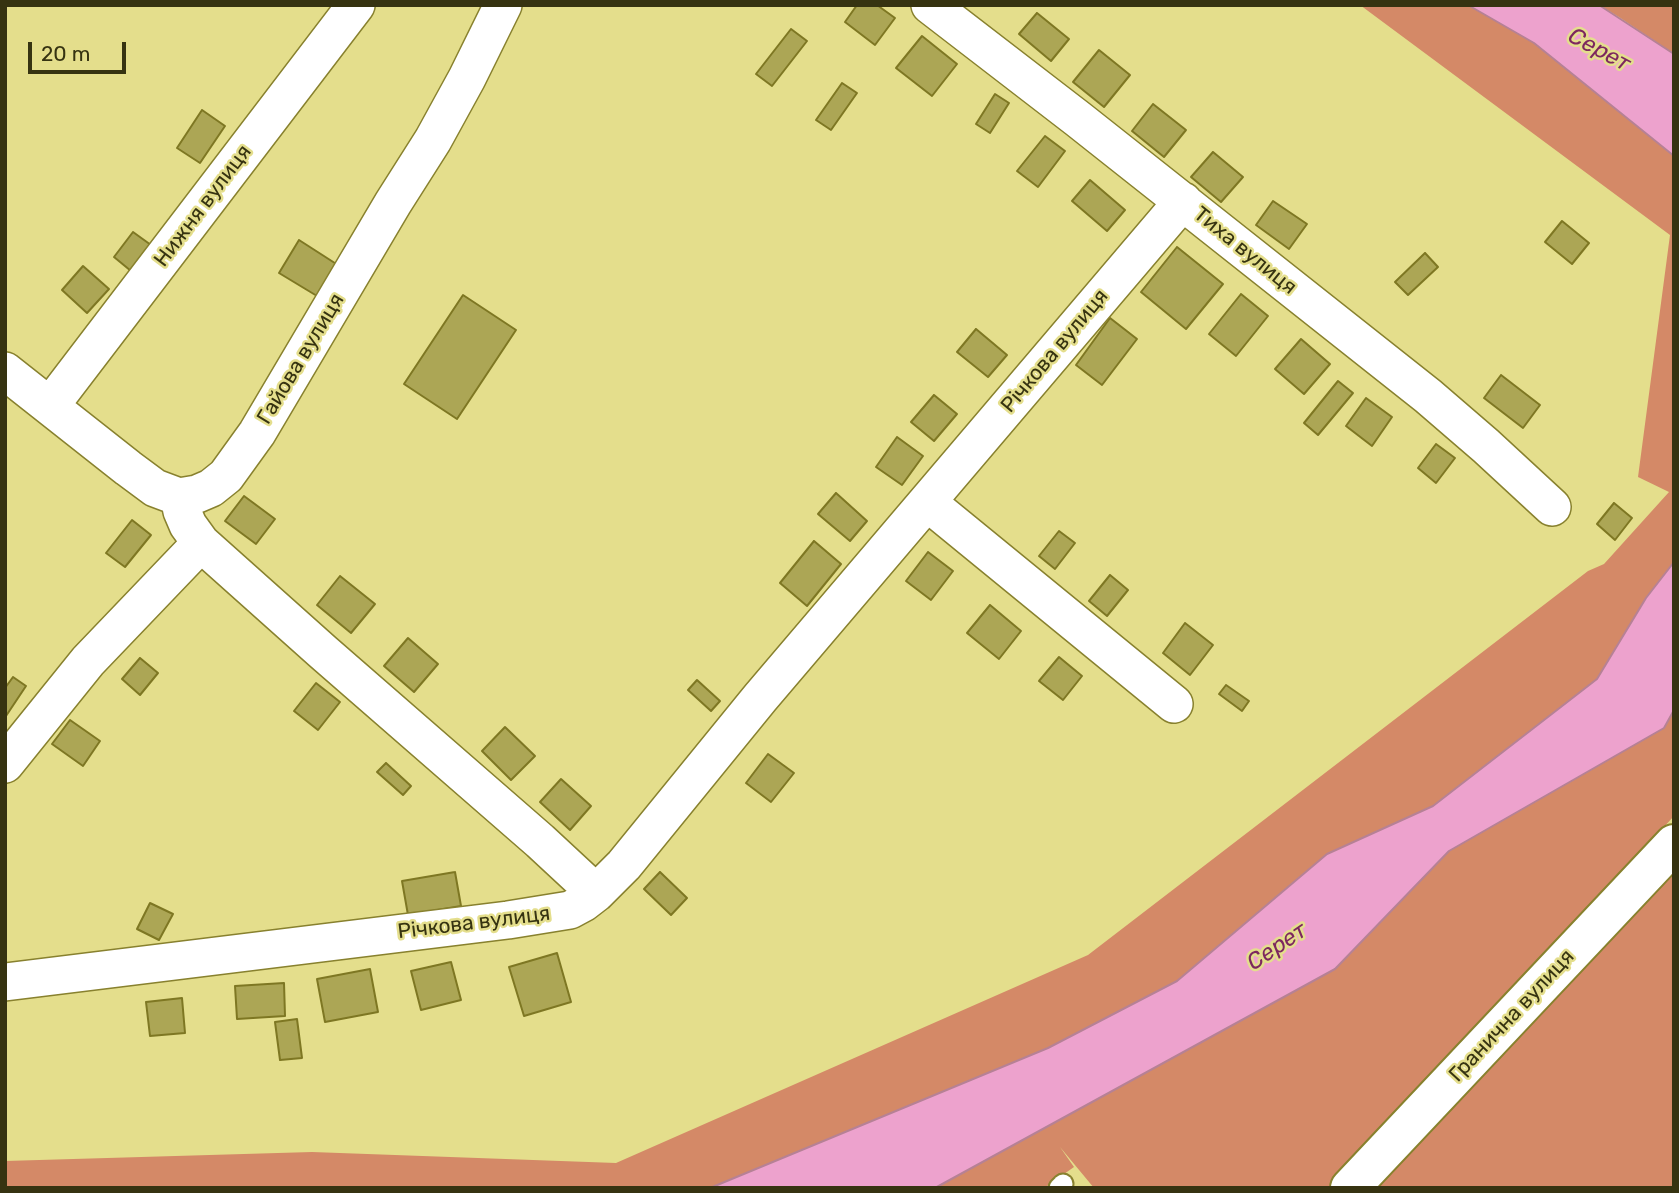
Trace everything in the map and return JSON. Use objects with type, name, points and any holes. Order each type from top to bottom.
[{"type":"street","name":"Нижня вулиця","points":[[50,406],[356,5]]},
{"type":"street","name":"Гайова вулиця","points":[[179,497],[197,494],[226,477],[257,433],[439,129],[503,5]]},
{"type":"street","name":"Тиха вулиця","points":[[930,5],[1428,396],[1552,507]]},
{"type":"street","name":"Річкова вулиця","points":[[5,982],[547,915],[570,910],[596,893],[624,865],[760,698],[1183,201]]},
{"type":"street","points":[[5,371],[155,488],[179,497],[188,525],[201,543],[596,893]]},
{"type":"street","points":[[927,502],[1174,704]]},
{"type":"street","points":[[5,764],[88,661],[201,543]]},
{"type":"street","name":"Гранична вулиця","points":[[1350,1188],[1674,844]]},
{"type":"shaded area","points":[[1360,5],[1468,5],[1534,43],[1674,156],[1674,562],[1646,598],[1597,679],[1433,806],[1327,854],[1177,981],[1048,1048],[710,1188],[5,1188],[5,1161],[312,1152],[616,1163],[1088,955],[1588,571],[1604,564],[1669,492],[1638,477],[1670,235]]},
{"type":"shaded area","points":[[1599,5],[1674,5],[1674,54],[1619,17]]},
{"type":"shaded area","points":[[1674,710],[1674,816],[1386,1131],[1328,1188],[1094,1188],[1060,1147],[1074,1167],[1044,1188],[935,1188],[1335,969],[1449,851],[1664,728]]},
{"type":"shaded area","points":[[1674,865],[1674,1188],[1367,1188]]},
{"type":"water","name":"Серет","points":[[1468,5],[1599,5],[1674,54],[1674,156],[1534,43]]},
{"type":"water","name":"Серет","points":[[1674,562],[1674,710],[1664,728],[1449,851],[1335,969],[935,1188],[710,1188],[1048,1048],[1177,981],[1327,854],[1433,806],[1597,679],[1646,598]]},
{"type":"building","points":[[857,5],[877,5],[895,18],[875,45],[845,22]]},
{"type":"building","points":[[1037,13],[1069,39],[1051,61],[1019,34]]},
{"type":"building","points":[[791,29],[807,41],[772,86],[756,74]]},
{"type":"building","points":[[922,36],[957,64],[932,96],[896,68]]},
{"type":"building","points":[[1099,50],[1130,75],[1104,107],[1073,82]]},
{"type":"building","points":[[842,83],[857,93],[831,130],[816,120]]},
{"type":"building","points":[[995,94],[1009,103],[990,133],[976,124]]},
{"type":"building","points":[[1153,104],[1186,130],[1164,157],[1132,131]]},
{"type":"building","points":[[202,110],[225,126],[200,163],[177,148]]},
{"type":"building","points":[[1045,136],[1065,151],[1038,187],[1017,171]]},
{"type":"building","points":[[1213,152],[1243,177],[1221,202],[1191,177]]},
{"type":"building","points":[[1090,180],[1125,210],[1107,231],[1072,201]]},
{"type":"building","points":[[1273,201],[1307,224],[1289,249],[1256,225]]},
{"type":"building","points":[[1562,221],[1589,243],[1572,264],[1545,242]]},
{"type":"building","points":[[133,232],[151,245],[131,271],[114,257]]},
{"type":"building","points":[[299,240],[341,267],[322,299],[279,273]]},
{"type":"building","points":[[1177,247],[1223,284],[1186,329],[1141,292]]},
{"type":"building","points":[[1425,253],[1438,267],[1408,295],[1395,282]]},
{"type":"building","points":[[83,266],[109,289],[87,313],[62,290]]},
{"type":"building","points":[[1241,294],[1268,316],[1236,356],[1209,334]]},
{"type":"building","points":[[463,295],[516,330],[457,419],[404,384]]},
{"type":"building","points":[[1110,318],[1137,339],[1102,385],[1076,365]]},
{"type":"building","points":[[976,329],[1007,355],[988,377],[957,352]]},
{"type":"building","points":[[1301,339],[1330,364],[1304,394],[1275,369]]},
{"type":"building","points":[[1501,375],[1540,405],[1523,428],[1484,398]]},
{"type":"building","points":[[1338,381],[1353,393],[1318,435],[1304,423]]},
{"type":"building","points":[[934,395],[957,414],[934,441],[911,422]]},
{"type":"building","points":[[1366,398],[1392,417],[1372,446],[1346,426]]},
{"type":"building","points":[[897,437],[923,456],[902,485],[876,467]]},
{"type":"building","points":[[1436,444],[1455,458],[1436,483],[1418,468]]},
{"type":"building","points":[[836,493],[867,521],[850,541],[818,514]]},
{"type":"building","points":[[244,496],[275,519],[256,544],[225,521]]},
{"type":"building","points":[[1614,503],[1632,518],[1615,540],[1597,524]]},
{"type":"building","points":[[132,520],[151,535],[125,567],[106,553]]},
{"type":"building","points":[[1059,531],[1075,543],[1055,569],[1039,556]]},
{"type":"building","points":[[814,541],[841,564],[807,606],[780,583]]},
{"type":"building","points":[[928,552],[953,571],[931,600],[906,581]]},
{"type":"building","points":[[1110,575],[1128,590],[1107,616],[1089,601]]},
{"type":"building","points":[[340,576],[375,604],[351,633],[317,605]]},
{"type":"building","points":[[990,605],[1021,631],[999,659],[967,633]]},
{"type":"building","points":[[1185,623],[1213,645],[1190,675],[1163,653]]},
{"type":"building","points":[[408,638],[438,664],[414,692],[384,666]]},
{"type":"building","points":[[1059,657],[1082,676],[1063,700],[1039,681]]},
{"type":"building","points":[[140,658],[158,673],[140,695],[122,679]]},
{"type":"building","points":[[13,677],[26,686],[6,716],[5,688]]},
{"type":"building","points":[[697,680],[720,701],[711,711],[688,690]]},
{"type":"building","points":[[316,683],[340,702],[318,730],[294,711]]},
{"type":"building","points":[[1226,685],[1249,701],[1242,711],[1219,694]]},
{"type":"building","points":[[70,720],[100,741],[83,766],[52,744]]},
{"type":"building","points":[[505,727],[535,756],[511,780],[482,751]]},
{"type":"building","points":[[768,754],[794,773],[771,802],[746,783]]},
{"type":"building","points":[[386,763],[411,786],[403,795],[377,772]]},
{"type":"building","points":[[561,779],[591,806],[570,830],[540,802]]},
{"type":"building","points":[[455,872],[461,906],[408,915],[402,881]]},
{"type":"building","points":[[660,872],[687,898],[671,915],[644,889]]},
{"type":"building","points":[[150,903],[173,914],[159,940],[137,929]]},
{"type":"building","points":[[557,953],[571,1002],[524,1016],[509,967]]},
{"type":"building","points":[[451,962],[461,1000],[421,1010],[411,971]]},
{"type":"building","points":[[370,969],[378,1012],[325,1022],[317,979]]},
{"type":"building","points":[[284,983],[285,1016],[237,1019],[235,986]]},
{"type":"building","points":[[182,998],[185,1033],[150,1036],[146,1002]]},
{"type":"building","points":[[297,1019],[302,1058],[280,1060],[275,1022]]}]
